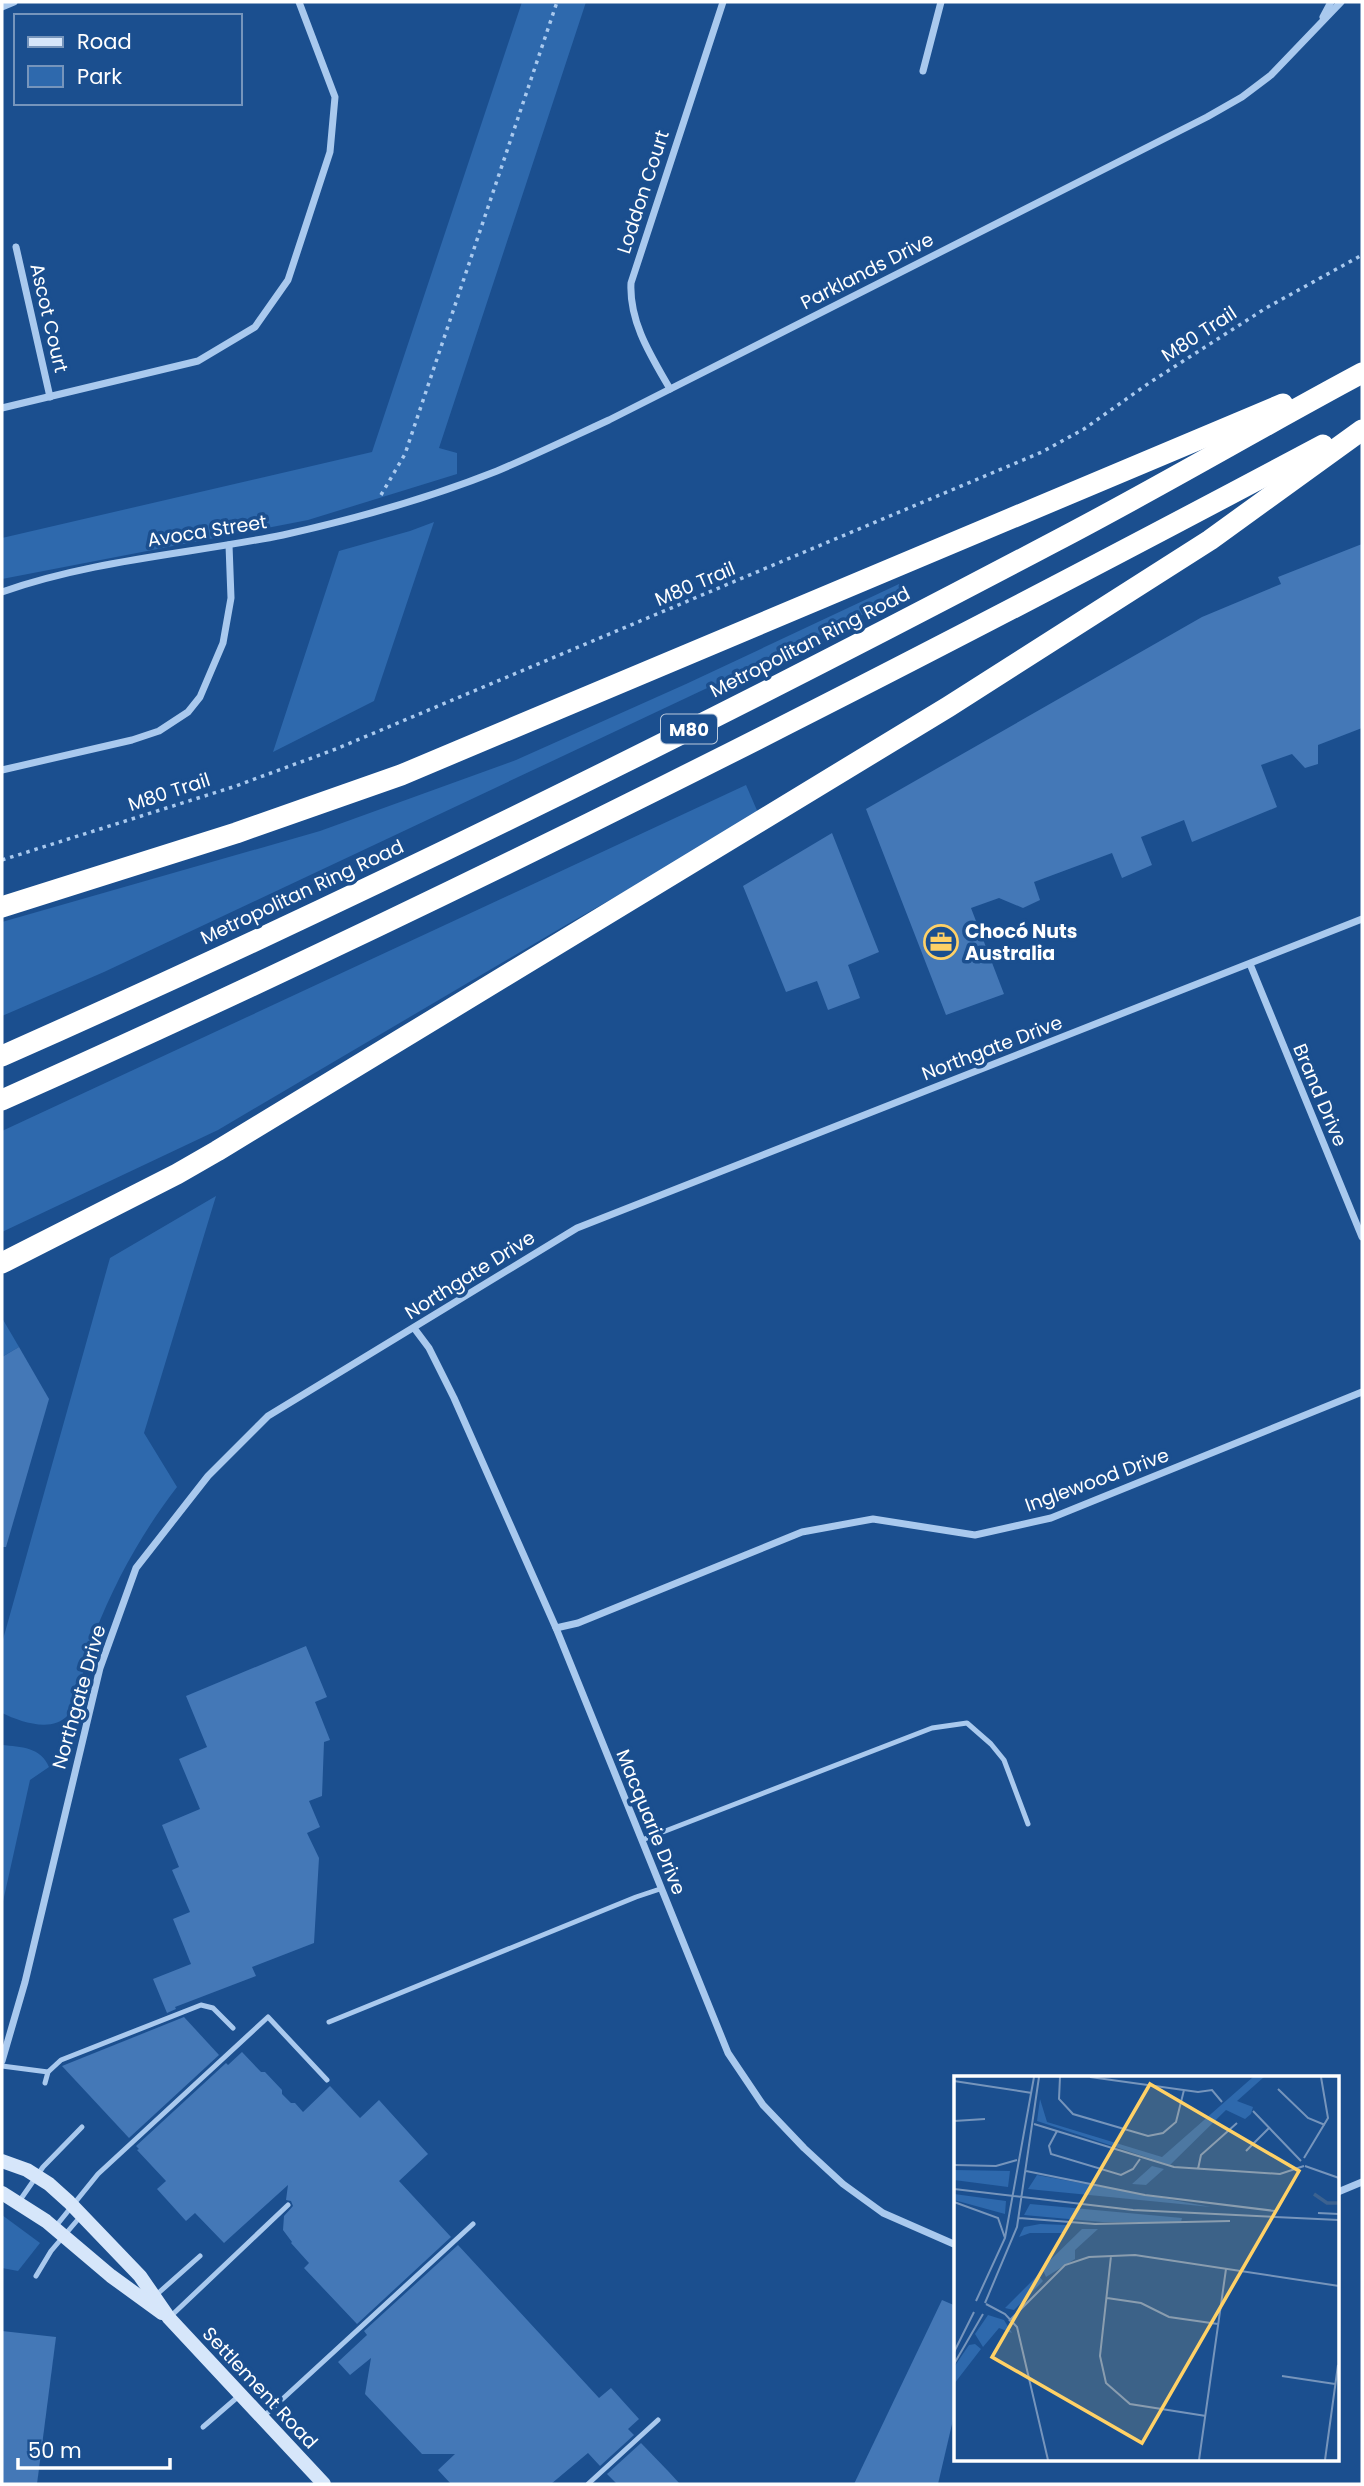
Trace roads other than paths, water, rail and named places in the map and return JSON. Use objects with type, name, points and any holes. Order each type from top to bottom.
[{"type":"highway","points":[[2,907],[236,833],[401,775],[1254,415],[1359,374]]},
{"type":"highway","name":"Metropolitan Ring Road","points":[[2,1056],[536,807],[843,653],[1058,540],[1359,374]]},
{"type":"highway","name":"M80","points":[[2,1100],[578,830],[1024,604],[1362,424]]},
{"type":"highway","points":[[2,1263],[217,1151],[948,707],[1210,540],[1362,430]]},
{"type":"main road","name":"Settlement Road","points":[[2,2161],[38,2178],[77,2210],[140,2276],[151,2300]]},
{"type":"main road","name":"Settlement Road","points":[[2,2193],[59,2232],[111,2276],[151,2300],[324,2484]]},
{"type":"street","points":[[2,6],[14,2]]},
{"type":"street","points":[[2,408],[198,361],[254,327],[288,280],[330,152],[335,97],[299,2]]},
{"type":"street","name":"Loddon Court","points":[[670,389],[640,334],[633,315],[631,283],[723,2]]},
{"type":"street","points":[[923,71],[942,2]]},
{"type":"street","name":"Parklands Drive","points":[[1322,21],[1331,2]]},
{"type":"street","name":"Parklands Drive","points":[[399,504],[495,471],[598,425],[1207,117],[1242,97],[1271,75],[1341,2]]},
{"type":"street","name":"Ascot Court","points":[[16,247],[50,397]]},
{"type":"street","name":"Avoca Street","points":[[2,589],[90,567],[229,545],[330,524],[399,504]]},
{"type":"street","points":[[2,770],[132,740],[159,731],[188,712],[200,697],[223,643],[231,598],[229,545]]},
{"type":"street","name":"Northgate Drive","points":[[2,2064],[25,1982],[100,1668],[136,1568],[208,1476],[268,1416],[577,1228],[1362,919]]},
{"type":"street","name":"Brand Drive","points":[[1250,964],[1362,1237]]},
{"type":"street","name":"Macquarie Drive","points":[[414,1328],[429,1348],[454,1398],[556,1628],[728,2053],[763,2105],[843,2184],[883,2213],[954,2244]]},
{"type":"street","name":"Inglewood Drive","points":[[556,1628],[578,1623],[802,1532],[873,1519],[975,1535],[1051,1518],[1362,1392]]},
{"type":"street","points":[[1340,2191],[1362,2182]]},
{"type":"lane","points":[[642,1840],[932,1728],[967,1723],[991,1744],[1003,1760],[1028,1824]]},
{"type":"lane","points":[[329,2022],[636,1896],[660,1889]]},
{"type":"lane","points":[[45,2082],[53,2066],[69,2056],[201,2005],[214,2008],[233,2028]]},
{"type":"lane","points":[[36,2276],[59,2232],[77,2210],[98,2174],[268,2017],[327,2080]]},
{"type":"lane","points":[[2,2064],[48,2072]]},
{"type":"lane","points":[[18,2203],[43,2167],[82,2127]]},
{"type":"lane","points":[[169,2318],[288,2205]]},
{"type":"lane","points":[[59,2232],[77,2210]]},
{"type":"lane","points":[[262,2418],[473,2224]]},
{"type":"lane","points":[[151,2300],[200,2256]]},
{"type":"lane","points":[[203,2427],[240,2395]]},
{"type":"lane","points":[[588,2484],[658,2420]]},
{"type":"place","name":"Chocó Nuts Australia","points":[[941,942]]}]
